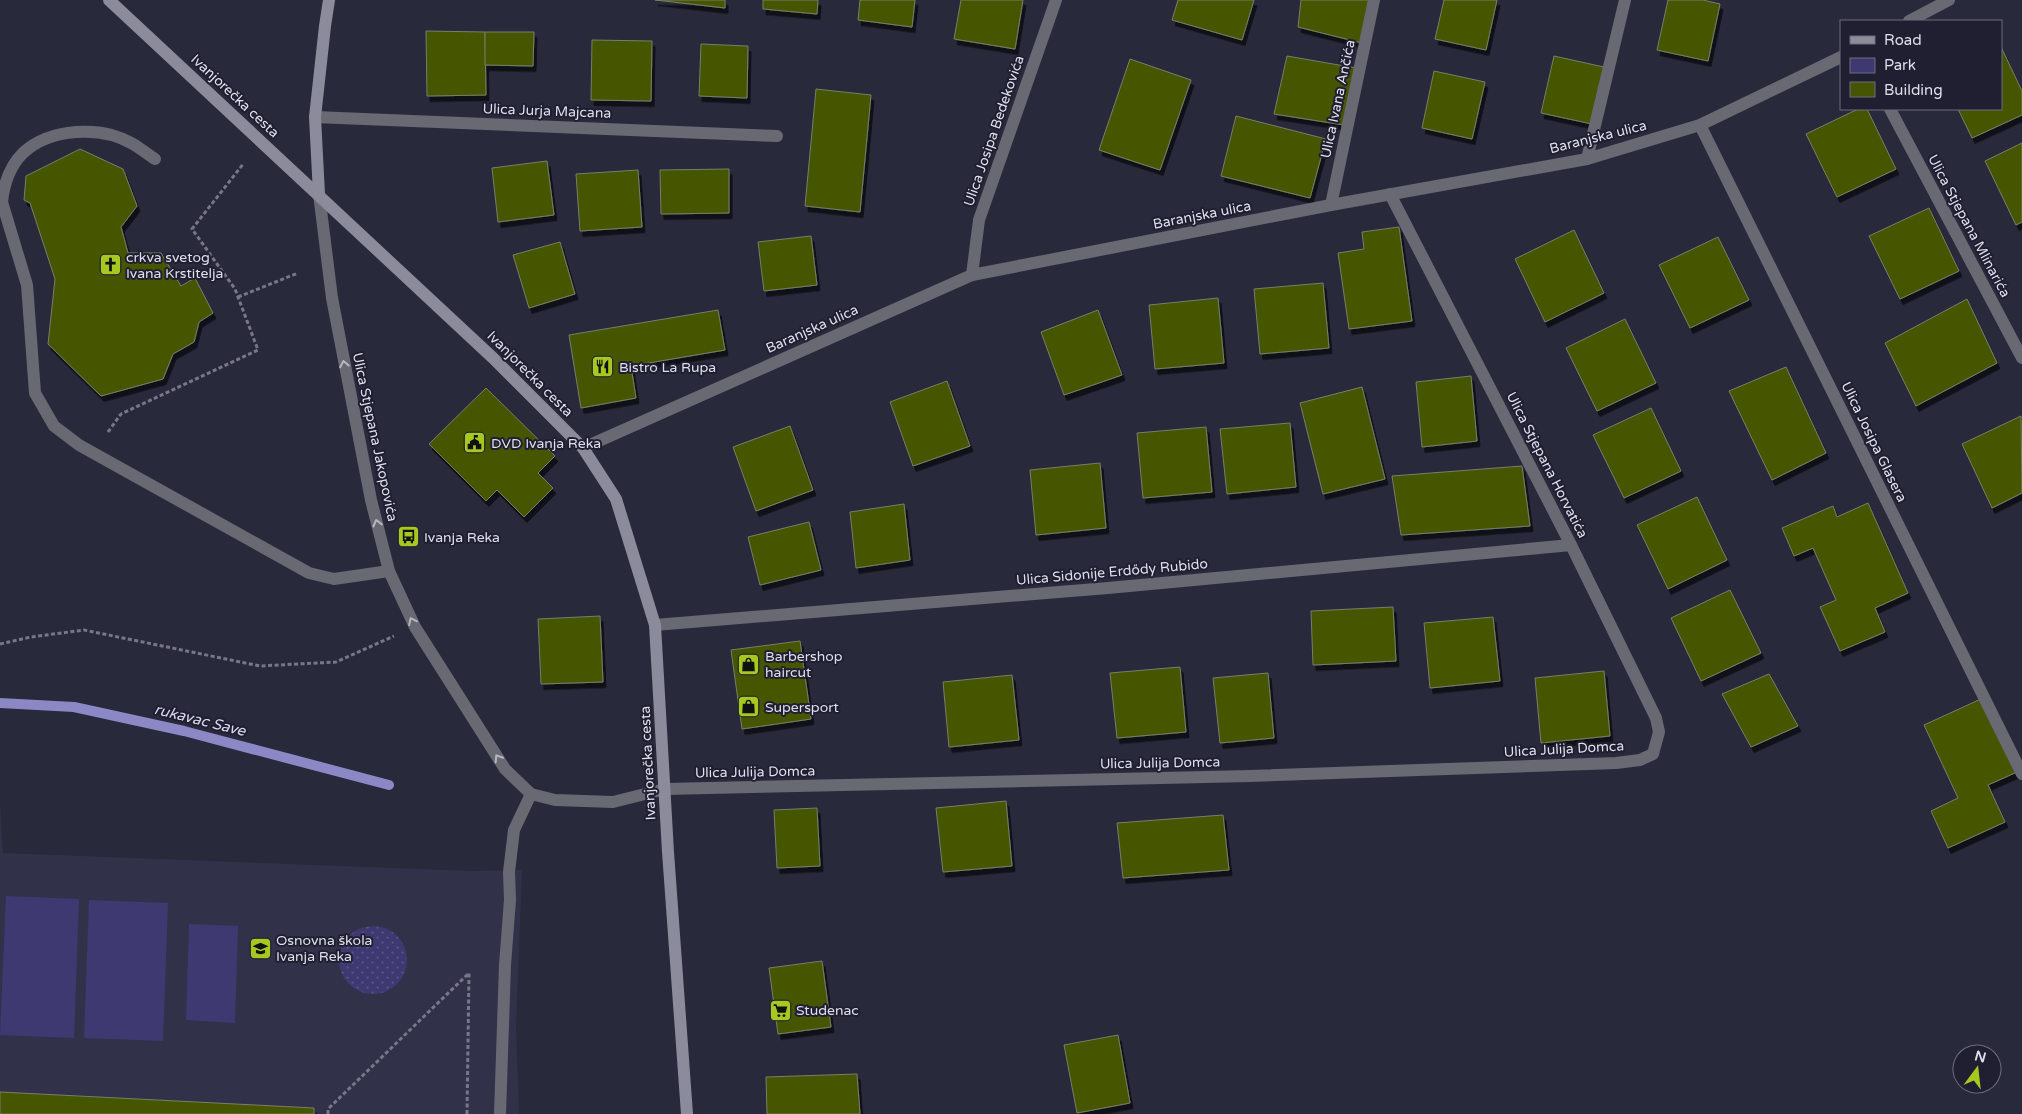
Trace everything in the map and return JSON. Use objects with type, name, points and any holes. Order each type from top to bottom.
[{"type":"main road","name":"Ivanjorečka cesta","points":[[109,0],[493,358],[582,448],[616,499],[655,625],[668,852],[687,1114]]},
{"type":"main road","points":[[319,194],[315,117],[325,26],[330,0]]},
{"type":"street","name":"Ulica Josipa Bedekovića","points":[[972,274],[979,220],[1056,0]]},
{"type":"street","name":"Ulica Ivana Ančića","points":[[1331,205],[1374,0]]},
{"type":"street","points":[[1587,159],[1625,0]]},
{"type":"street","points":[[1911,20],[1949,0]]},
{"type":"street","name":"Baranjska ulica","points":[[582,448],[972,274],[1331,205],[1587,159],[1700,125],[1840,56]]},
{"type":"street","name":"Ulica Stjepana Mlinarića","points":[[1891,110],[2022,358]]},
{"type":"street","name":"Ulica Jurja Majcana","points":[[315,117],[777,136]]},
{"type":"street","name":"Ulica Josipa Glasera","points":[[1700,125],[2022,774]]},
{"type":"street","points":[[154,159],[132,143],[101,133],[64,133],[42,140],[24,153],[10,170],[2,202],[26,285],[35,393],[43,408],[54,426],[79,446],[309,572],[334,579],[389,570]]},
{"type":"street","name":"Ulica Stjepana Jakopovića","points":[[319,194],[332,298],[371,500],[389,570],[415,627],[505,769],[531,794]]},
{"type":"street","name":"Ulica Stjepana Horvatića","points":[[1390,194],[1571,545],[1656,718],[1659,732],[1653,754]]},
{"type":"street","name":"Ulica Sidonije Erdődy Rubido","points":[[655,625],[1078,590],[1571,545]]},
{"type":"street","name":"Ulica Julija Domca","points":[[531,794],[555,800],[612,802],[665,789],[1250,776],[1616,763],[1640,760],[1653,754]]},
{"type":"street","points":[[500,1114],[505,965],[510,900],[509,872],[514,830],[531,794]]},
{"type":"path","points":[[107,433],[121,414],[258,350],[235,289],[192,229],[244,163]]},
{"type":"path","points":[[238,297],[298,273]]},
{"type":"path","points":[[0,644],[31,637],[84,630],[260,666],[336,662],[415,627]]},
{"type":"path","points":[[328,1114],[328,1109],[469,973],[468,1114]]},
{"type":"shaded area","name":"Osnovna škola Ivanja Reka","points":[[0,803],[3,853],[472,871],[522,870],[516,1025],[519,1114],[0,1114]]},
{"type":"green space","points":[[6,896],[79,899],[74,1038],[0,1035]]},
{"type":"green space","points":[[89,900],[168,903],[163,1041],[84,1038]]},
{"type":"green space","points":[[189,924],[238,926],[235,1023],[186,1020]]},
{"type":"green space","points":[[373,926],[386,929],[397,936],[404,947],[407,960],[404,973],[397,984],[386,991],[373,994],[360,991],[349,984],[342,973],[339,960],[342,947],[349,936],[360,929]]},
{"type":"building","points":[[655,0],[725,0],[725,8]]},
{"type":"building","points":[[763,0],[818,0],[817,14],[763,9]]},
{"type":"building","points":[[860,0],[915,0],[912,27],[858,20]]},
{"type":"building","points":[[961,0],[1023,0],[1015,49],[954,39]]},
{"type":"building","points":[[1178,0],[1254,0],[1242,40],[1172,20]]},
{"type":"building","points":[[1301,0],[1372,0],[1362,43],[1298,27]]},
{"type":"building","points":[[1444,0],[1497,0],[1486,50],[1435,39]]},
{"type":"building","points":[[1668,0],[1703,0],[1720,4],[1708,61],[1657,50]]},
{"type":"building","points":[[426,31],[485,32],[486,95],[427,96]]},
{"type":"building","points":[[485,32],[534,32],[533,66],[485,65]]},
{"type":"building","points":[[592,40],[652,41],[651,101],[591,100]]},
{"type":"building","points":[[701,44],[748,46],[747,98],[699,96]]},
{"type":"building","points":[[2002,49],[2022,91],[2022,115],[1972,138],[1958,110],[2002,110]]},
{"type":"building","points":[[1287,56],[1356,68],[1344,125],[1274,114]]},
{"type":"building","points":[[1554,56],[1604,67],[1592,124],[1541,113]]},
{"type":"building","points":[[1130,59],[1191,80],[1160,170],[1099,150]]},
{"type":"building","points":[[1434,71],[1485,82],[1472,139],[1422,128]]},
{"type":"building","points":[[816,89],[871,95],[860,212],[805,206]]},
{"type":"building","points":[[1856,110],[1867,110],[1896,169],[1837,197],[1806,134]]},
{"type":"building","points":[[1236,116],[1326,139],[1310,198],[1221,176]]},
{"type":"building","points":[[2022,143],[2022,222],[2016,225],[1985,161]]},
{"type":"building","name":"crkva svetog Ivana Krstitelja","points":[[80,149],[123,169],[137,206],[121,227],[128,253],[161,253],[181,286],[195,278],[213,313],[199,322],[194,342],[173,354],[163,379],[101,396],[48,344],[55,279],[30,203],[24,200],[26,176]]},
{"type":"building","points":[[547,161],[554,215],[498,222],[492,168]]},
{"type":"building","points":[[729,169],[729,213],[661,214],[660,170]]},
{"type":"building","points":[[638,170],[642,227],[580,231],[576,174]]},
{"type":"building","points":[[1929,208],[1959,271],[1900,299],[1869,236]]},
{"type":"building","points":[[1399,227],[1412,321],[1349,329],[1338,253],[1364,249],[1362,232]]},
{"type":"building","points":[[1574,230],[1604,293],[1545,322],[1515,259]]},
{"type":"building","points":[[811,236],[817,285],[764,291],[758,242]]},
{"type":"building","points":[[1718,237],[1749,300],[1690,328],[1659,265]]},
{"type":"building","points":[[560,242],[575,294],[529,308],[513,255]]},
{"type":"building","points":[[1323,283],[1329,348],[1260,354],[1254,289]]},
{"type":"building","points":[[1218,298],[1224,363],[1155,369],[1149,305]]},
{"type":"building","points":[[1967,299],[1997,363],[1916,406],[1885,343]]},
{"type":"building","points":[[718,310],[725,350],[631,366],[636,398],[581,408],[569,335]]},
{"type":"building","points":[[1098,310],[1122,375],[1064,395],[1041,332]]},
{"type":"building","points":[[1625,319],[1656,383],[1597,411],[1566,348]]},
{"type":"building","points":[[1786,367],[1826,453],[1772,480],[1729,391]]},
{"type":"building","points":[[1471,376],[1477,441],[1422,447],[1416,382]]},
{"type":"building","points":[[947,381],[970,446],[913,466],[890,402]]},
{"type":"building","points":[[1362,387],[1385,479],[1323,494],[1300,403]]},
{"type":"building","points":[[486,388],[555,456],[538,473],[553,488],[524,517],[497,490],[486,501],[429,444]]},
{"type":"building","points":[[1651,408],[1681,471],[1624,498],[1593,435]]},
{"type":"building","points":[[2021,416],[2022,493],[1992,508],[1962,444]]},
{"type":"building","points":[[1290,423],[1296,487],[1227,494],[1220,429]]},
{"type":"building","points":[[790,426],[813,490],[756,511],[733,447]]},
{"type":"building","points":[[1206,427],[1212,492],[1143,498],[1137,433]]},
{"type":"building","points":[[1100,463],[1106,528],[1036,535],[1030,470]]},
{"type":"building","points":[[1522,466],[1530,526],[1401,535],[1392,476]]},
{"type":"building","points":[[1697,497],[1727,560],[1668,589],[1637,525]]},
{"type":"building","points":[[1868,503],[1908,593],[1875,608],[1885,632],[1840,651],[1820,607],[1836,600],[1813,548],[1794,556],[1782,528],[1833,506],[1837,517]]},
{"type":"building","points":[[904,504],[910,560],[856,568],[850,512]]},
{"type":"building","points":[[809,522],[821,570],[760,585],[748,537]]},
{"type":"building","points":[[1730,590],[1761,653],[1701,681],[1671,618]]},
{"type":"building","points":[[1393,607],[1396,661],[1313,665],[1311,611]]},
{"type":"building","points":[[600,616],[603,682],[541,684],[538,619]]},
{"type":"building","points":[[1493,617],[1500,681],[1430,688],[1424,623]]},
{"type":"building","points":[[800,641],[811,719],[742,729],[731,650]]},
{"type":"building","points":[[1180,667],[1186,732],[1117,738],[1110,673]]},
{"type":"building","points":[[1604,671],[1610,736],[1541,743],[1535,678]]},
{"type":"building","points":[[1268,673],[1274,738],[1220,743],[1213,678]]},
{"type":"building","points":[[1769,674],[1798,726],[1751,747],[1722,694]]},
{"type":"building","points":[[1012,675],[1019,740],[949,747],[943,682]]},
{"type":"building","points":[[1983,698],[2017,772],[1988,785],[2005,822],[1948,848],[1931,811],[1958,798],[1924,725]]},
{"type":"building","points":[[1006,801],[1012,866],[943,872],[936,808]]},
{"type":"building","points":[[817,808],[820,866],[777,868],[774,810]]},
{"type":"building","points":[[1223,815],[1229,870],[1123,878],[1117,823]]},
{"type":"building","points":[[822,961],[831,1027],[778,1034],[769,968]]},
{"type":"building","points":[[1118,1035],[1130,1103],[1077,1113],[1064,1045]]},
{"type":"building","points":[[857,1074],[860,1114],[767,1114],[766,1077]]},
{"type":"building","points":[[0,1092],[314,1108],[314,1114],[0,1114]]},
{"type":"waterway","name":"rukavac Save","points":[[0,703],[74,707],[184,731],[389,785]]},
{"type":"place","name":"crkva svetog Ivana Krstitelja","points":[[110,265]]},
{"type":"place","name":"Bistro La Rupa","points":[[603,367]]},
{"type":"place","name":"DVD Ivanja Reka","points":[[475,443]]},
{"type":"place","name":"Ivanja Reka","points":[[408,537]]},
{"type":"place","name":"Barbershop haircut","points":[[749,664]]},
{"type":"place","name":"Supersport","points":[[749,707]]},
{"type":"place","name":"Osnovna škola Ivanja Reka","points":[[260,948]]},
{"type":"place","name":"Studenac","points":[[780,1010]]}]
